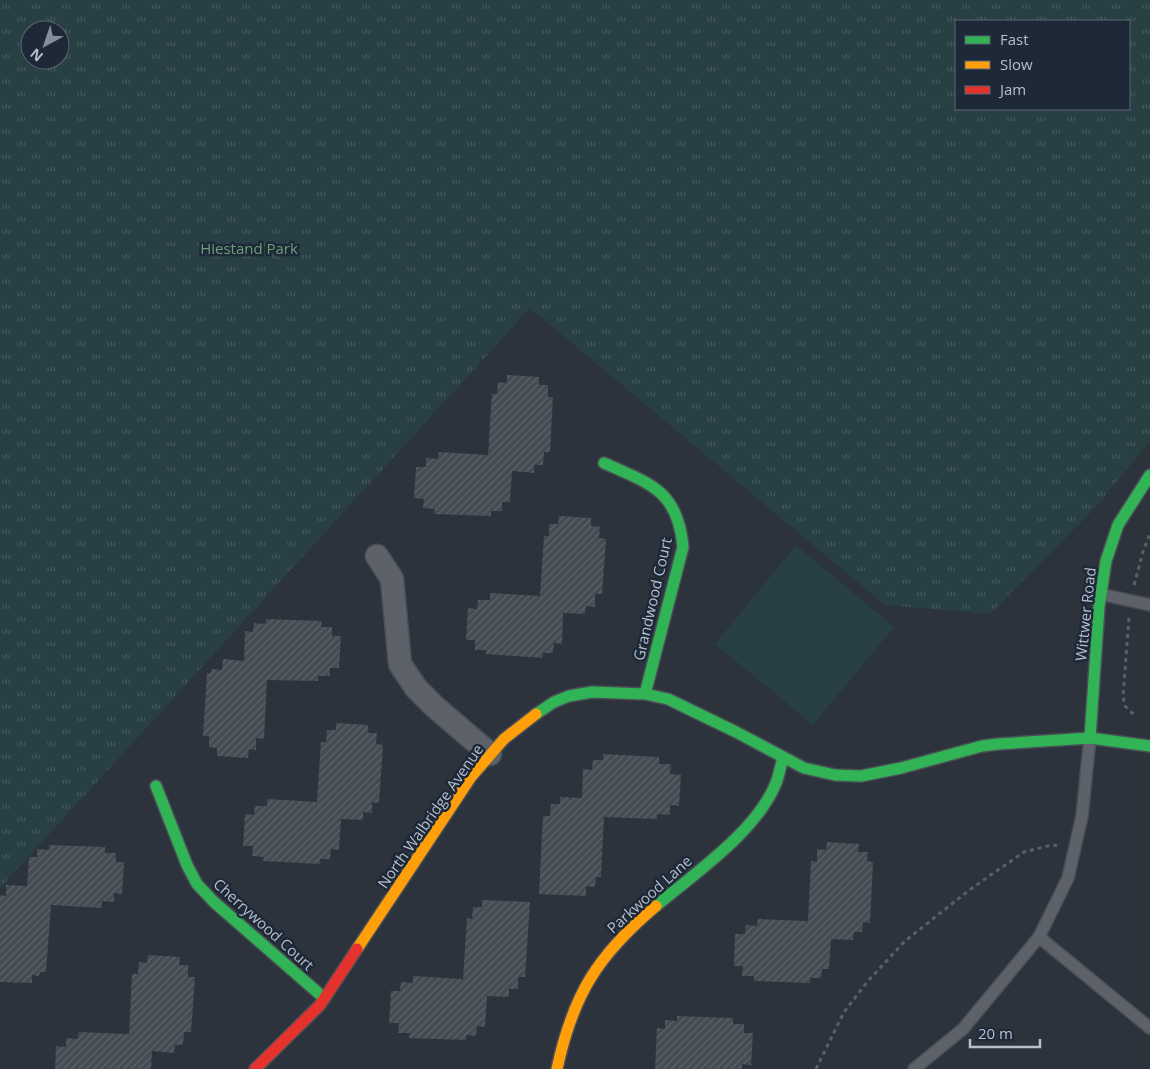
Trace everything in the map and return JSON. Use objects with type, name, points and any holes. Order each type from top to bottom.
[{"type":"street","name":"Grandwood Court","points":[[604,462],[660,490],[676,511],[683,535],[683,547],[645,694]]},
{"type":"street","name":"Wittwer Road","points":[[1090,738],[1100,594],[1106,561],[1118,525],[1150,475]]},
{"type":"street","points":[[376,556],[392,579],[400,664],[416,688],[435,707],[490,754]]},
{"type":"street","name":"North Walbridge Avenue","points":[[255,1069],[320,1004],[471,777],[504,739],[539,711],[561,698],[592,692],[645,694],[668,699],[804,768],[836,775],[861,776],[901,768],[982,746],[1090,738],[1150,746]]},
{"type":"street","name":"Parkwood Lane","points":[[557,1069],[562,1041],[580,994],[592,972],[619,940],[743,831],[770,795],[783,757]]},
{"type":"street","name":"Cherrywood Court","points":[[156,786],[181,852],[197,884],[214,902],[324,998]]},
{"type":"lane","points":[[1100,594],[1150,605]]},
{"type":"lane","points":[[914,1069],[963,1029],[1039,936],[1068,878],[1082,816],[1090,738]]},
{"type":"lane","points":[[1039,936],[1150,1028]]},
{"type":"path","points":[[1142,718],[1136,717],[1128,710],[1123,696],[1132,601],[1138,570],[1150,533]]},
{"type":"path","points":[[816,1069],[844,1012],[868,980],[905,941],[972,888],[1024,852],[1052,845],[1075,847]]},
{"type":"green space","name":"Hiestand Park","points":[[0,0],[1150,0],[1150,441],[1094,509],[990,614],[885,605],[530,308],[0,888]]},
{"type":"green space","points":[[796,545],[894,627],[813,725],[715,644]]},
{"type":"building","points":[[507,375],[539,377],[539,385],[548,385],[548,397],[553,397],[550,452],[544,452],[543,465],[534,465],[534,473],[512,471],[510,502],[502,502],[502,511],[491,511],[491,516],[434,514],[435,509],[423,508],[424,499],[414,498],[416,467],[426,467],[426,458],[438,459],[439,452],[488,455],[492,394],[497,394],[498,382],[507,383]]},
{"type":"building","points":[[559,516],[591,518],[591,526],[600,527],[599,538],[606,539],[602,594],[595,594],[595,607],[586,606],[585,614],[563,613],[562,644],[554,643],[553,653],[543,653],[542,658],[486,654],[486,650],[475,650],[475,640],[466,640],[468,608],[477,609],[478,600],[490,600],[490,593],[540,596],[544,536],[549,536],[549,524],[558,524]]},
{"type":"building","points":[[266,619],[322,621],[321,627],[332,627],[332,636],[341,636],[339,668],[330,668],[330,676],[318,676],[318,681],[267,680],[264,739],[256,738],[256,750],[249,749],[248,758],[217,756],[217,748],[209,747],[209,736],[203,736],[207,673],[211,673],[211,669],[222,670],[223,659],[244,661],[245,631],[253,632],[254,623],[265,624]]},
{"type":"building","points":[[336,723],[368,725],[368,733],[377,733],[376,744],[383,745],[379,803],[372,802],[372,813],[363,812],[363,820],[341,819],[339,850],[331,849],[330,859],[320,859],[320,864],[263,861],[264,857],[252,856],[253,846],[243,846],[245,814],[254,815],[255,806],[267,806],[267,799],[317,802],[321,742],[326,742],[327,730],[336,730]]},
{"type":"building","points":[[603,754],[659,757],[659,764],[671,764],[670,774],[681,775],[679,806],[670,805],[670,815],[657,814],[657,819],[604,817],[601,877],[596,877],[595,887],[586,886],[586,896],[539,894],[543,816],[550,816],[551,804],[560,804],[560,797],[582,798],[583,769],[592,770],[593,760],[603,760]]},
{"type":"building","points":[[827,842],[859,844],[858,852],[868,852],[867,861],[873,862],[870,923],[863,922],[862,932],[854,932],[853,940],[831,939],[829,969],[822,969],[821,978],[810,978],[810,983],[754,981],[754,976],[742,976],[743,966],[734,966],[735,934],[745,934],[746,925],[757,926],[758,919],[808,921],[811,861],[817,862],[817,849],[826,850]]},
{"type":"building","points":[[49,845],[105,847],[105,853],[116,853],[116,862],[124,862],[122,894],[114,893],[114,902],[102,901],[101,908],[51,905],[46,972],[40,972],[39,976],[32,975],[32,983],[0,982],[0,895],[6,896],[6,885],[27,886],[29,857],[37,857],[37,849],[49,850]]},
{"type":"building","points":[[482,900],[530,902],[525,977],[518,977],[518,989],[509,989],[509,997],[487,996],[485,1027],[477,1026],[476,1036],[466,1035],[466,1040],[409,1038],[410,1033],[398,1033],[399,1023],[389,1023],[391,991],[400,991],[401,982],[413,983],[413,976],[463,979],[467,918],[472,919],[473,907],[482,907]]},
{"type":"building","points":[[148,955],[180,957],[179,965],[188,965],[188,977],[195,977],[191,1032],[184,1032],[183,1045],[175,1045],[174,1053],[152,1051],[151,1069],[55,1069],[56,1046],[66,1047],[66,1038],[78,1039],[79,1032],[129,1034],[132,974],[138,974],[139,962],[147,963]]},
{"type":"building","points":[[677,1016],[733,1018],[733,1024],[744,1024],[744,1033],[753,1033],[751,1065],[742,1064],[742,1069],[655,1069],[657,1028],[665,1029],[665,1020],[677,1021]]},
{"type":"traffic: fast","points":[[604,463],[635,477],[659,492],[668,501],[675,513],[680,528],[683,547],[645,694]]},
{"type":"traffic: fast","points":[[1090,738],[1099,607],[1106,561],[1118,525],[1150,475]]},
{"type":"traffic: fast","points":[[536,714],[554,702],[569,696],[592,692],[645,694],[668,699],[804,768],[835,775],[861,776],[901,768],[982,746],[998,744],[1090,738],[1150,746]]},
{"type":"traffic: fast","points":[[656,906],[724,850],[755,818],[767,801],[776,783],[783,757]]},
{"type":"traffic: fast","points":[[156,786],[187,865],[197,884],[214,902],[324,998]]},
{"type":"traffic: slow","points":[[357,949],[471,777],[504,739],[536,714]]},
{"type":"traffic: slow","points":[[557,1069],[563,1042],[571,1019],[580,997],[591,978],[603,959],[618,942],[656,906]]},
{"type":"traffic: jam","points":[[255,1069],[320,1005],[357,949]]}]
